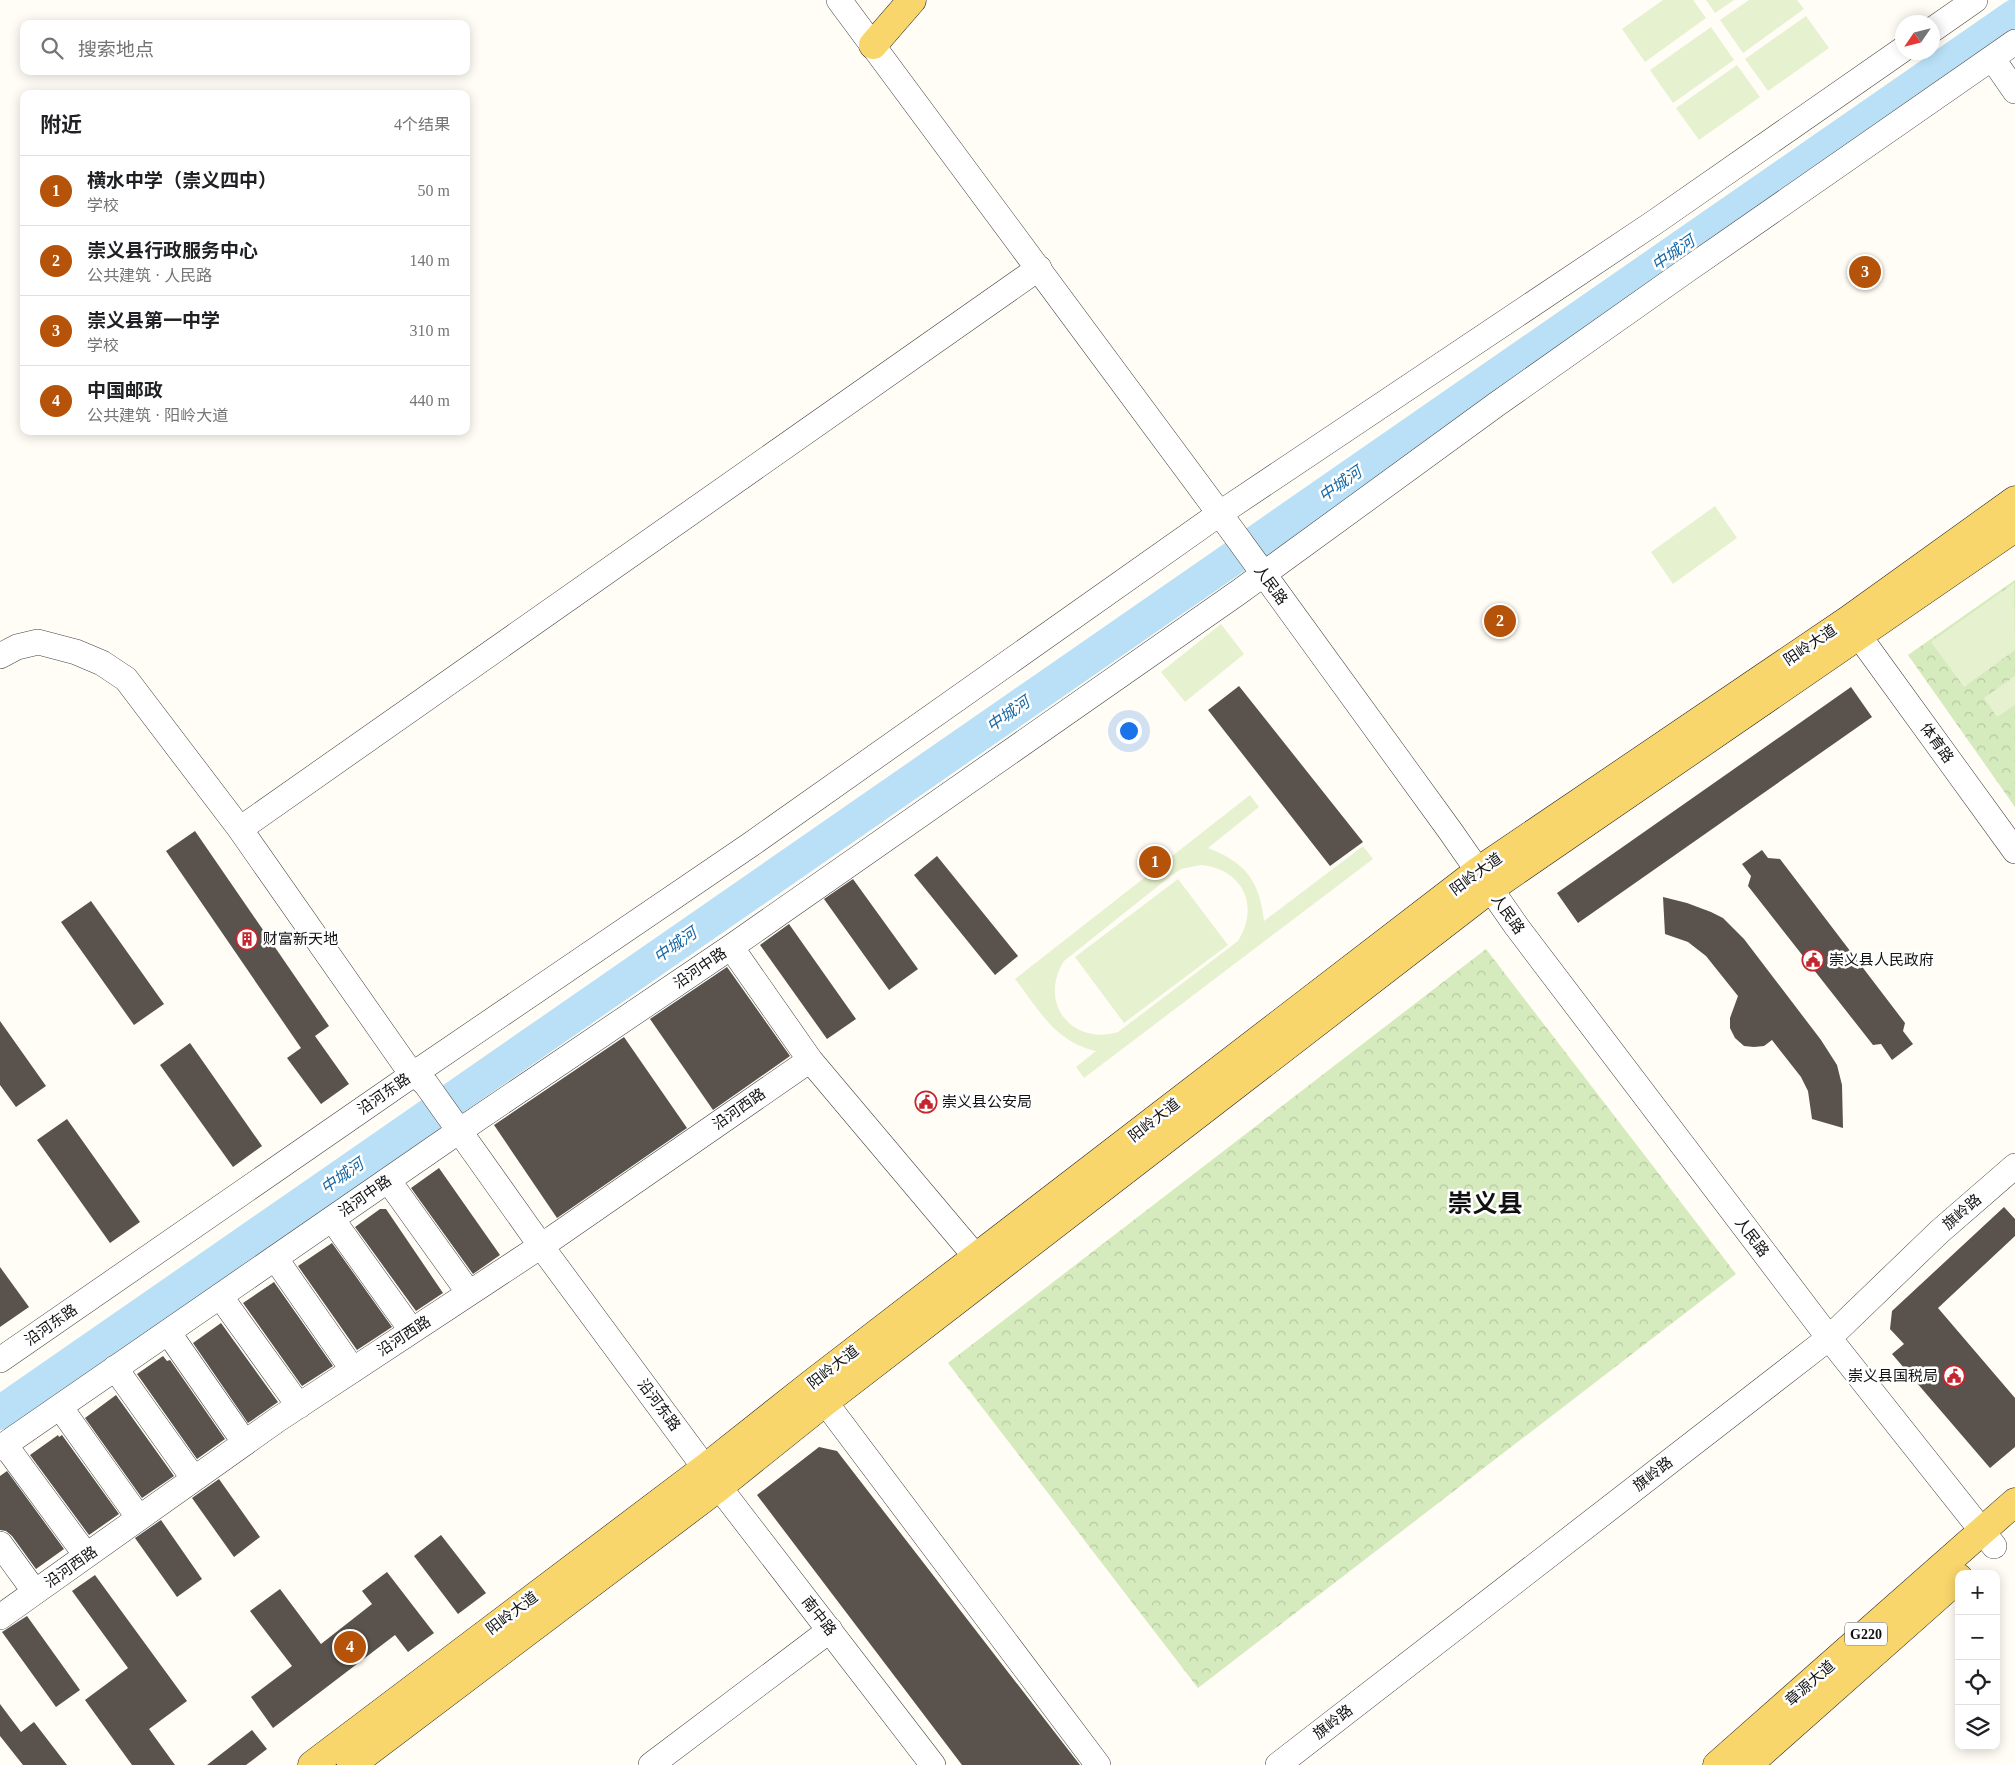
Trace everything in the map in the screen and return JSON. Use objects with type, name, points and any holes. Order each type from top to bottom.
[{"type":"main road","points":[[873,45],[912,0]]},
{"type":"main road","name":"阳岭大道","points":[[351,1765],[712,1477],[976,1257],[1484,880],[2015,500]]},
{"type":"main road","name":"阳岭大道","points":[[312,1765],[712,1477],[825,1402],[1484,880],[1859,636],[2015,528]]},
{"type":"main road","name":"章源大道","points":[[1966,1570],[2015,1502]]},
{"type":"main road","name":"章源大道","points":[[1717,1765],[1988,1539],[2015,1528]]},
{"type":"main road","name":"章源大道","points":[[1748,1765],[1955,1582]]},
{"type":"street","name":"人民路","points":[[839,0],[1225,522],[1517,927],[1828,1338],[1988,1539]]},
{"type":"street","points":[[1940,24],[1975,0]]},
{"type":"street","name":"沿河中路","points":[[2,1447],[388,1180],[456,1126],[732,947],[1259,570],[2015,42]]},
{"type":"street","points":[[0,656],[17,646],[38,642],[76,652],[102,663],[126,679],[240,829],[406,1066],[420,1078],[750,845],[1225,522],[1895,55]]},
{"type":"street","points":[[1992,58],[2015,91]]},
{"type":"street","points":[[240,829],[1039,268]]},
{"type":"street","name":"体育路","points":[[1859,636],[2015,851]]},
{"type":"street","points":[[732,947],[810,1060],[976,1257]]},
{"type":"street","name":"沿河西路","points":[[0,1617],[245,1443],[541,1246],[810,1060]]},
{"type":"street","name":"沿河东路","points":[[0,1360],[420,1078],[541,1246],[712,1477]]},
{"type":"street","name":"旗岭路","points":[[1278,1765],[1828,1338],[1939,1232],[2015,1166]]},
{"type":"street","points":[[388,1180],[469,1294]]},
{"type":"street","points":[[332,1219],[412,1331]]},
{"type":"street","points":[[275,1258],[353,1370]]},
{"type":"street","points":[[220,1296],[299,1406]]},
{"type":"street","points":[[168,1332],[245,1443]]},
{"type":"street","points":[[115,1368],[194,1479]]},
{"type":"street","points":[[825,1402],[1098,1765]]},
{"type":"street","points":[[60,1407],[140,1518]]},
{"type":"street","points":[[2,1447],[86,1556]]},
{"type":"street","name":"南中路","points":[[712,1477],[933,1765]]},
{"type":"street","points":[[0,1544],[35,1592]]},
{"type":"street","points":[[652,1765],[830,1630]]},
{"type":"green space","points":[[1663,0],[1693,0],[1706,18],[1645,62],[1622,29]]},
{"type":"green space","points":[[1706,0],[1734,0],[1715,13]]},
{"type":"green space","points":[[1749,0],[1797,0],[1804,9],[1743,53],[1720,20]]},
{"type":"green space","points":[[1806,16],[1829,48],[1768,91],[1745,59]]},
{"type":"green space","points":[[1711,27],[1734,60],[1673,103],[1650,70]]},
{"type":"green space","points":[[1737,65],[1760,97],[1699,140],[1676,108]]},
{"type":"green space","points":[[1715,506],[1737,538],[1673,584],[1651,552]]},
{"type":"green space","points":[[2015,580],[2015,807],[1908,655]]},
{"type":"green space","points":[[2014,583],[2015,650],[1964,687],[1931,642]]},
{"type":"green space","points":[[1221,624],[1244,654],[1185,702],[1161,672]]},
{"type":"green space","points":[[2015,676],[2015,705],[1997,717],[1984,698]]},
{"type":"green space","points":[[1250,795],[1259,807],[1208,848],[1232,860],[1248,875],[1259,895],[1264,921],[1363,846],[1373,859],[1084,1078],[1076,1067],[1096,1051],[1082,1047],[1059,1032],[1040,1013],[1015,979]],"holes":[[[1201,865],[1216,868],[1228,874],[1244,891],[1247,915],[1238,941],[1118,1032],[1101,1035],[1086,1033],[1073,1026],[1064,1017],[1057,1005],[1055,991],[1057,976],[1064,961],[1181,869]]]},
{"type":"green space","points":[[1178,879],[1228,945],[1124,1023],[1075,957]]},
{"type":"green space","points":[[1486,949],[1736,1274],[1198,1688],[948,1363]]},
{"type":"building","points":[[1239,686],[1363,842],[1330,866],[1208,710]]},
{"type":"building","points":[[1851,687],[1872,717],[1578,923],[1557,893]]},
{"type":"building","name":"财富新天地","points":[[195,831],[329,1026],[315,1036],[349,1084],[321,1104],[287,1058],[301,1048],[166,851]]},
{"type":"building","points":[[1762,850],[1768,858],[1780,859],[1905,1023],[1903,1031],[1913,1044],[1892,1060],[1881,1044],[1873,1045],[1748,886],[1751,876],[1742,864]]},
{"type":"building","points":[[937,856],[1018,956],[995,975],[914,875]]},
{"type":"building","points":[[853,879],[918,969],[889,990],[824,899]]},
{"type":"building","points":[[1663,897],[1687,903],[1723,918],[1744,939],[1821,1040],[1837,1065],[1842,1085],[1843,1128],[1812,1119],[1808,1091],[1801,1077],[1772,1040],[1764,1046],[1754,1047],[1744,1046],[1735,1038],[1730,1028],[1730,1018],[1738,996],[1706,956],[1688,942],[1665,934]]},
{"type":"building","points":[[91,901],[164,1004],[134,1025],[61,922]]},
{"type":"building","points":[[789,924],[856,1019],[827,1039],[760,945]]},
{"type":"building","points":[[727,967],[790,1056],[713,1110],[650,1019]]},
{"type":"building","points":[[0,1021],[46,1086],[16,1107],[0,1085]]},
{"type":"building","points":[[624,1037],[687,1128],[557,1218],[494,1125]]},
{"type":"building","points":[[190,1043],[262,1146],[233,1167],[160,1065]]},
{"type":"building","points":[[67,1119],[140,1222],[110,1243],[37,1140]]},
{"type":"building","points":[[439,1168],[500,1255],[473,1274],[411,1188]]},
{"type":"building","name":"崇义县国税局","points":[[2004,1207],[2015,1219],[2015,1236],[1938,1308],[2015,1398],[2015,1447],[1990,1468],[1892,1354],[1904,1344],[1890,1329],[1892,1311]]},
{"type":"building","points":[[380,1209],[386,1209],[443,1293],[416,1311],[355,1227]]},
{"type":"building","points":[[332,1243],[392,1327],[357,1350],[298,1266]]},
{"type":"building","points":[[0,1267],[29,1307],[0,1327]]},
{"type":"building","points":[[274,1282],[333,1366],[302,1386],[243,1303]]},
{"type":"building","points":[[221,1323],[278,1402],[248,1423],[193,1343]]},
{"type":"building","points":[[163,1356],[167,1361],[170,1360],[225,1439],[197,1459],[137,1374]]},
{"type":"building","points":[[116,1395],[174,1476],[142,1498],[85,1418]]},
{"type":"building","points":[[58,1435],[59,1437],[62,1435],[119,1514],[89,1535],[30,1455]]},
{"type":"building","points":[[819,1447],[837,1451],[1080,1765],[962,1765],[757,1495]]},
{"type":"building","points":[[7,1471],[64,1549],[36,1569],[12,1536],[6,1531],[0,1530],[0,1476]]},
{"type":"building","points":[[219,1479],[260,1537],[234,1557],[192,1498]]},
{"type":"building","points":[[161,1520],[202,1579],[177,1597],[135,1538]]},
{"type":"building","points":[[441,1535],[486,1593],[458,1614],[414,1556]]},
{"type":"building","points":[[387,1572],[434,1633],[408,1652],[395,1635],[273,1728],[251,1697],[292,1666],[250,1611],[280,1589],[321,1644],[372,1604],[362,1591]]},
{"type":"building","points":[[95,1575],[187,1701],[149,1729],[175,1765],[132,1765],[85,1700],[128,1668],[72,1591]]},
{"type":"building","points":[[27,1616],[80,1690],[56,1707],[2,1632]]},
{"type":"building","points":[[0,1704],[21,1732],[34,1722],[67,1765],[23,1765],[0,1736]]},
{"type":"building","points":[[252,1730],[267,1749],[246,1765],[207,1765]]},
{"type":"waterway","name":"中城河","points":[[0,1413],[2015,16]]},
{"type":"place","name":"崇义县第一中学","points":[[1865,272]]},
{"type":"place","name":"崇义县行政服务中心","points":[[1500,621]]},
{"type":"place","name":"横水中学（崇义四中）","points":[[1155,862]]},
{"type":"place","name":"财富新天地","points":[[247,939]]},
{"type":"place","name":"崇义县人民政府","points":[[1813,960]]},
{"type":"place","name":"崇义县公安局","points":[[926,1102]]},
{"type":"place","name":"崇义县国税局","points":[[1954,1376]]},
{"type":"place","name":"中国邮政","points":[[350,1647]]},
{"type":"district","name":"崇义县","points":[[1485,1203]]}]
